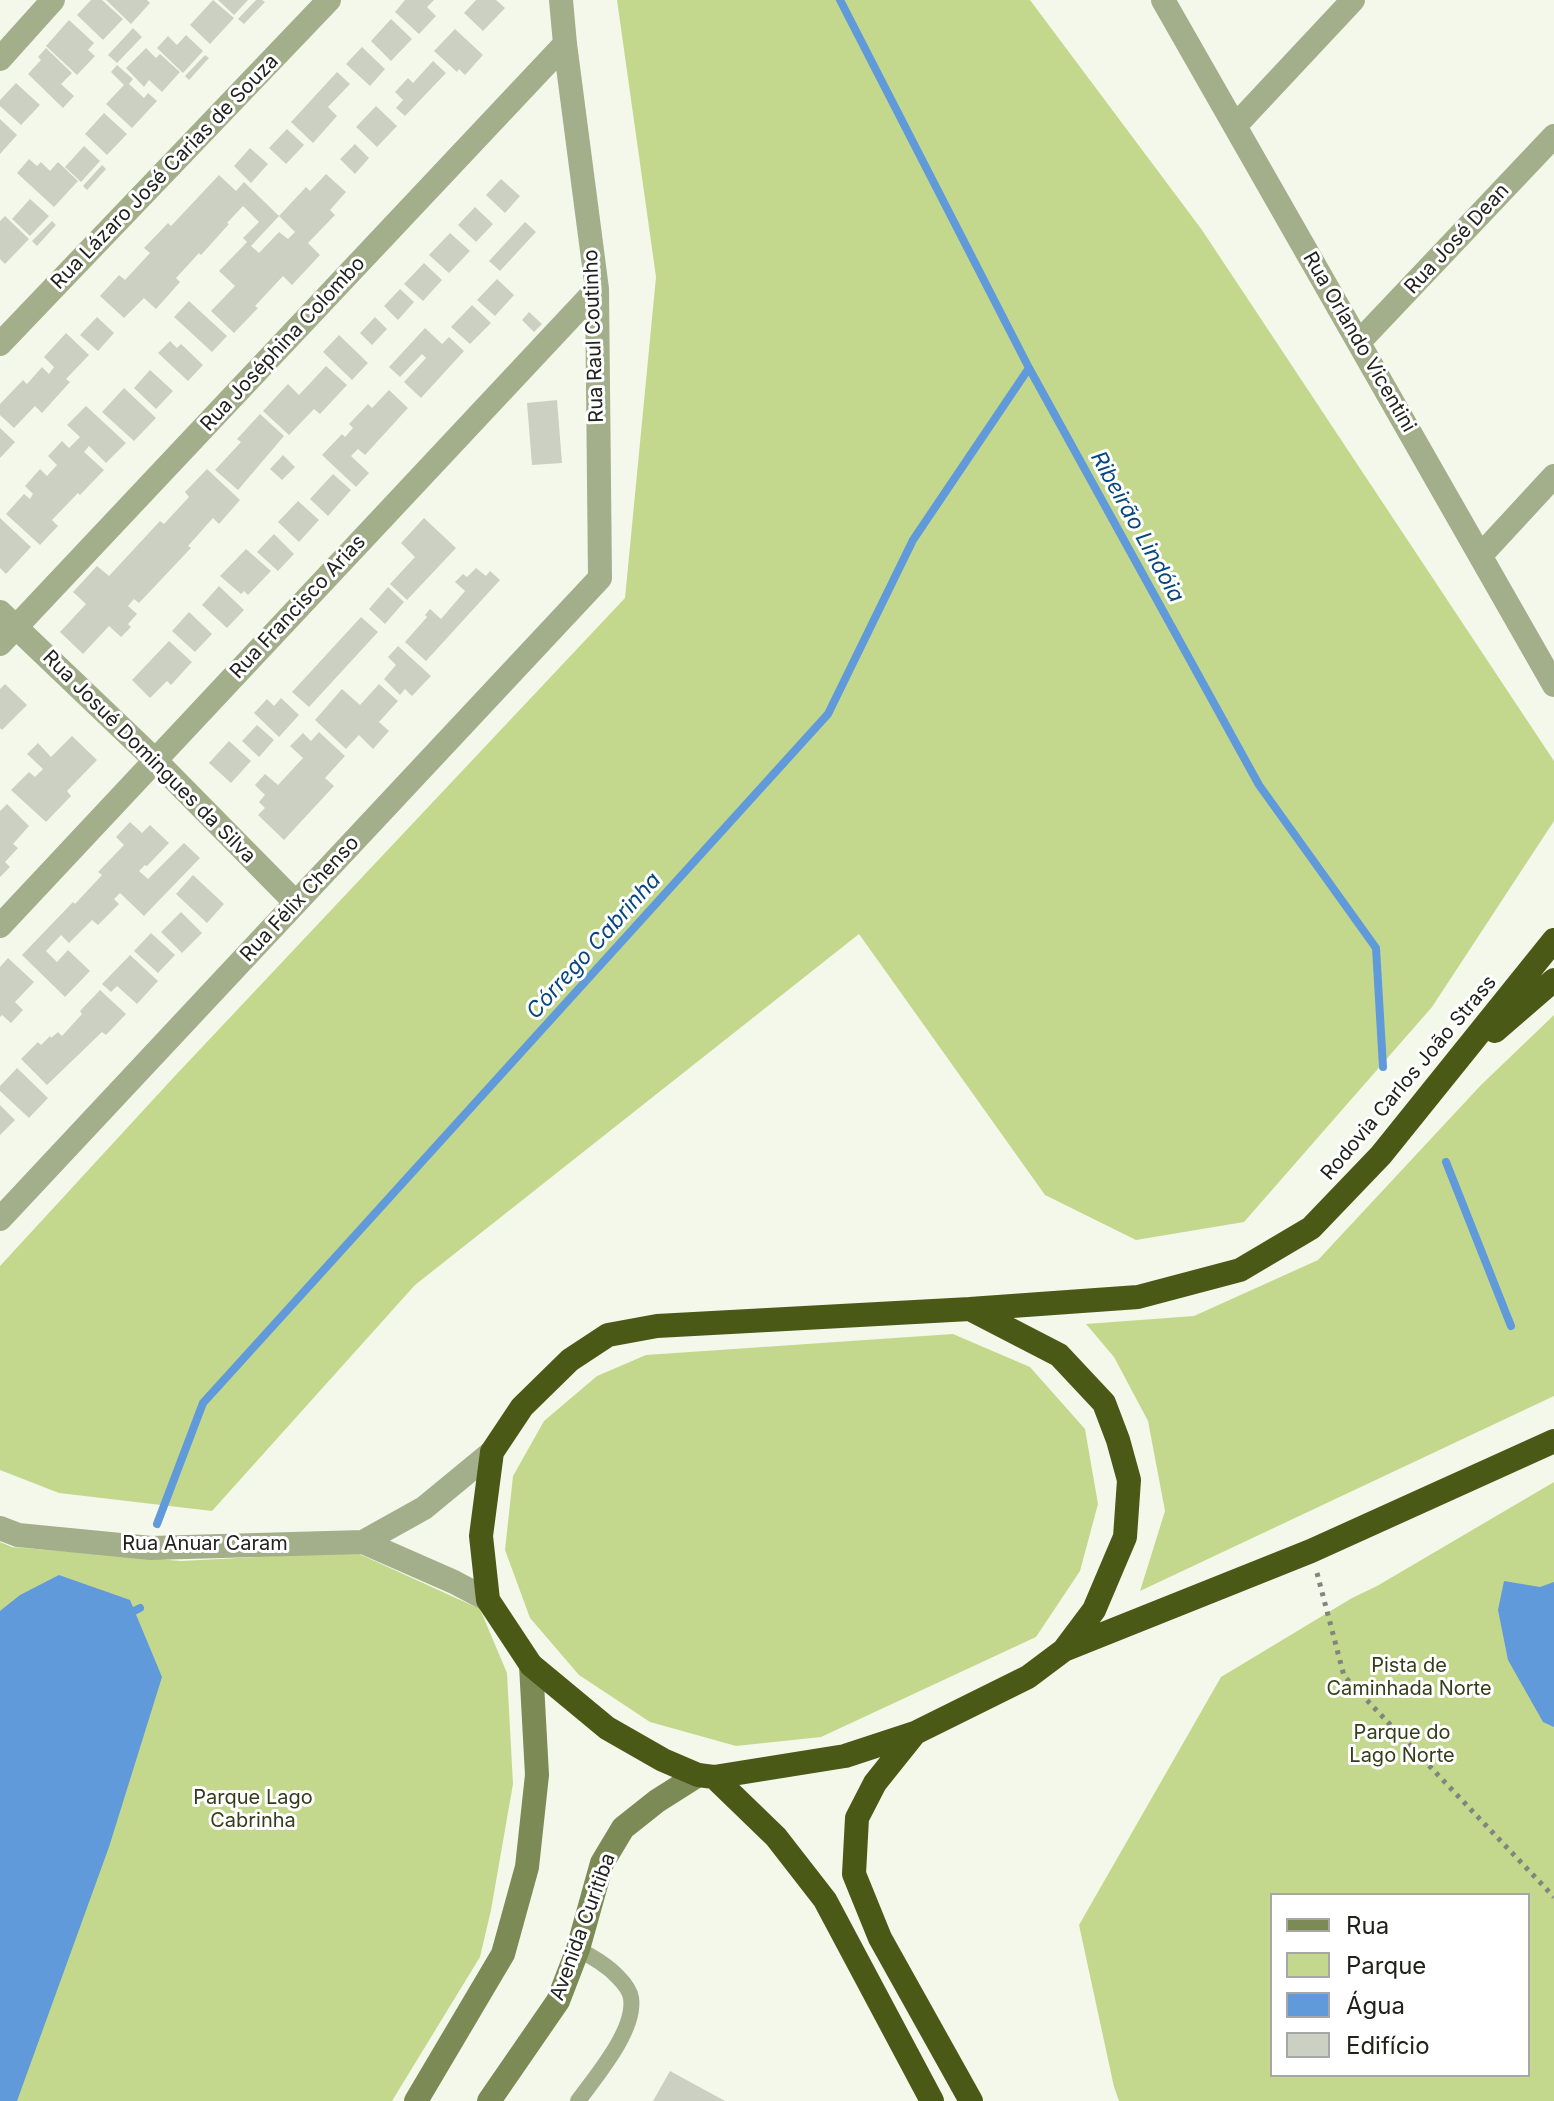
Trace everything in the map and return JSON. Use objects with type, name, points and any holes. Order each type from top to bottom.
[{"type":"highway","name":"Rodovia Carlos João Strass","points":[[492,1452],[522,1407],[570,1360],[608,1335],[657,1326],[1138,1297],[1240,1270],[1311,1228],[1381,1155],[1554,940]]},
{"type":"highway","points":[[1448,1071],[1554,980]]},
{"type":"highway","points":[[970,1309],[1059,1355],[1104,1403],[1118,1440],[1129,1480],[1125,1537],[1094,1610],[1064,1650]]},
{"type":"highway","points":[[706,1776],[845,1756],[915,1733],[1028,1677],[1064,1650],[1311,1551],[1554,1441]]},
{"type":"highway","points":[[492,1452],[481,1536],[488,1600],[531,1665],[607,1728],[663,1760],[706,1776],[776,1837],[825,1900],[932,2101]]},
{"type":"highway","points":[[915,1733],[875,1783],[857,1818],[854,1874],[880,1938],[971,2101]]},
{"type":"street","points":[[0,59],[53,0]]},
{"type":"street","name":"Rua Lázaro José Carias de Souza","points":[[0,344],[329,0]]},
{"type":"street","name":"Rua Raul Coutinho","points":[[561,0],[597,289],[600,578]]},
{"type":"street","name":"Rua Orlando Vicentini","points":[[1163,0],[1554,685]]},
{"type":"street","points":[[1236,125],[1353,0]]},
{"type":"street","name":"Rua Joséphina Colombo","points":[[5,628],[565,44]]},
{"type":"street","name":"Rua José Dean","points":[[1359,342],[1554,136]]},
{"type":"street","name":"Rua Francisco Arias","points":[[0,926],[597,289]]},
{"type":"street","points":[[1481,555],[1554,476]]},
{"type":"street","name":"Rua Félix Chenso","points":[[0,1219],[600,578]]},
{"type":"street","name":"Rua Josué Domingues da Silva","points":[[5,628],[155,760],[296,903]]},
{"type":"street","points":[[363,1542],[424,1508],[492,1452]]},
{"type":"street","name":"Rua Anuar Caram","points":[[0,1528],[18,1535],[151,1548],[363,1542]]},
{"type":"street","points":[[363,1542],[488,1600]]},
{"type":"street","points":[[416,2101],[503,1954],[527,1867],[537,1775],[531,1665]]},
{"type":"street","name":"Avenida Curitiba","points":[[489,2101],[558,2001],[578,1949],[602,1863],[623,1828],[657,1801],[706,1776]]},
{"type":"lane","points":[[578,1949],[608,1967],[621,1979],[631,1996],[631,2014],[621,2038],[578,2101]]},
{"type":"path","points":[[1311,1551],[1344,1676],[1554,1897]]},
{"type":"green space","points":[[617,0],[1030,0],[1202,230],[1554,761],[1554,821],[1432,1007],[1244,1222],[1136,1240],[1045,1195],[859,934],[415,1285],[212,1511],[59,1493],[0,1470],[0,1266],[625,598],[656,277]]},
{"type":"green space","points":[[1554,1015],[1554,1396],[1140,1591],[1165,1511],[1148,1421],[1114,1357],[1086,1324],[1194,1316],[1318,1260],[1481,1085]]},
{"type":"green space","points":[[953,1334],[1030,1367],[1085,1429],[1098,1504],[1080,1571],[1036,1637],[821,1737],[736,1746],[650,1722],[579,1675],[530,1618],[505,1550],[513,1476],[544,1421],[597,1376],[646,1355]]},
{"type":"green space","name":"Parque do Lago Norte","points":[[1554,1482],[1554,2101],[1119,2101],[1079,1925],[1221,1677]]},
{"type":"green space","name":"Parque Lago Cabrinha","points":[[0,1542],[12,1547],[181,1561],[355,1552],[480,1609],[507,1673],[513,1784],[491,1910],[480,1957],[392,2101],[0,2101]]},
{"type":"water","points":[[59,1575],[130,1600],[162,1677],[109,1847],[17,2101],[0,2101],[0,1611],[20,1595]]},
{"type":"water","points":[[1504,1581],[1540,1587],[1554,1582],[1554,1727],[1543,1722],[1508,1660],[1498,1610]]},
{"type":"building","points":[[91,0],[102,0],[123,19],[103,40],[77,15]]},
{"type":"building","points":[[106,0],[147,0],[150,3],[131,24]]},
{"type":"building","points":[[213,0],[234,18],[210,44],[190,25]]},
{"type":"building","points":[[218,0],[248,0],[234,15]]},
{"type":"building","points":[[256,0],[265,2],[244,24],[238,19]]},
{"type":"building","points":[[405,0],[434,0],[427,7],[436,16],[419,34],[395,12]]},
{"type":"building","points":[[476,0],[496,0],[505,8],[483,31],[464,13]]},
{"type":"building","points":[[391,19],[412,39],[391,61],[371,41]]},
{"type":"building","points":[[69,20],[94,43],[88,50],[95,56],[77,75],[46,46]]},
{"type":"building","points":[[133,28],[142,37],[117,63],[108,55]]},
{"type":"building","points":[[455,29],[483,55],[465,75],[459,69],[457,72],[434,51]]},
{"type":"building","points":[[186,35],[203,51],[183,73],[157,48],[168,36],[177,45]]},
{"type":"building","points":[[362,47],[385,69],[370,86],[346,64]]},
{"type":"building","points":[[46,48],[72,73],[61,84],[74,96],[63,108],[28,74],[41,60],[38,57]]},
{"type":"building","points":[[146,48],[156,58],[160,54],[180,72],[162,92],[149,80],[144,87],[126,68]]},
{"type":"building","points":[[205,55],[209,58],[189,80],[185,76]]},
{"type":"building","points":[[433,61],[446,73],[405,116],[396,108],[403,100],[395,92],[408,78],[413,83]]},
{"type":"building","points":[[117,65],[133,79],[129,84],[144,98],[148,93],[157,101],[132,128],[106,104],[124,85],[111,72]]},
{"type":"building","points":[[337,72],[350,84],[328,107],[337,116],[313,143],[291,122]]},
{"type":"building","points":[[16,83],[40,105],[21,125],[0,106],[0,100]]},
{"type":"building","points":[[376,106],[397,126],[377,147],[356,127]]},
{"type":"building","points":[[104,113],[127,134],[107,155],[85,134]]},
{"type":"building","points":[[0,119],[17,135],[0,154]]},
{"type":"building","points":[[287,129],[304,145],[286,164],[269,148]]},
{"type":"building","points":[[355,144],[369,158],[355,174],[340,159]]},
{"type":"building","points":[[84,146],[100,161],[81,182],[65,167]]},
{"type":"building","points":[[250,148],[268,164],[251,183],[234,166]]},
{"type":"building","points":[[29,159],[37,166],[41,162],[50,171],[58,162],[78,181],[54,207],[17,173]]},
{"type":"building","points":[[102,165],[106,169],[87,190],[83,186]]},
{"type":"building","points":[[326,174],[346,192],[330,210],[335,215],[308,243],[320,255],[292,285],[283,276],[234,333],[211,311],[235,286],[219,271],[247,242],[243,238],[259,222],[243,206],[201,255],[199,253],[176,278],[180,282],[156,309],[144,298],[124,318],[100,296],[119,275],[125,280],[150,253],[144,248],[168,223],[171,226],[219,175],[236,191],[244,182],[279,216],[306,187],[310,191]],"holes":[[[279,216],[295,232],[288,239],[279,232],[259,253],[251,246]]]},
{"type":"building","points":[[501,179],[520,196],[505,213],[486,195]]},
{"type":"building","points":[[30,199],[49,216],[30,236],[12,219]]},
{"type":"building","points":[[475,207],[493,224],[476,242],[458,225]]},
{"type":"building","points":[[5,216],[29,239],[5,264],[0,259],[0,221]]},
{"type":"building","points":[[52,221],[56,225],[37,246],[32,241]]},
{"type":"building","points":[[525,222],[536,232],[500,271],[489,261]]},
{"type":"building","points":[[450,233],[470,251],[449,273],[429,255]]},
{"type":"building","points":[[424,263],[442,280],[423,301],[404,284]]},
{"type":"building","points":[[497,279],[514,295],[495,316],[477,300]]},
{"type":"building","points":[[400,289],[414,302],[398,320],[384,306]]},
{"type":"building","points":[[189,301],[227,336],[212,352],[174,317]]},
{"type":"building","points":[[472,305],[491,323],[470,344],[451,327]]},
{"type":"building","points":[[529,312],[542,324],[534,332],[522,320]]},
{"type":"building","points":[[97,317],[114,333],[98,351],[80,335]]},
{"type":"building","points":[[375,317],[387,329],[372,345],[360,333]]},
{"type":"building","points":[[425,328],[442,344],[449,337],[464,351],[421,398],[404,382],[426,358],[422,354],[400,377],[389,367]]},
{"type":"building","points":[[66,333],[89,355],[66,379],[70,382],[42,413],[35,406],[14,428],[0,415],[0,404],[23,380],[27,384],[42,367],[49,374],[54,367],[44,357]]},
{"type":"building","points":[[339,335],[368,363],[352,380],[323,352]]},
{"type":"building","points":[[170,341],[177,348],[181,344],[203,365],[188,381],[158,353]]},
{"type":"building","points":[[326,366],[347,385],[320,414],[314,409],[289,435],[263,411],[288,384],[299,395]]},
{"type":"building","points":[[150,370],[173,391],[156,409],[134,388]]},
{"type":"building","points":[[124,388],[156,418],[134,441],[102,412]]},
{"type":"building","points":[[389,390],[408,408],[365,455],[358,449],[351,456],[369,473],[356,487],[322,455],[342,434],[345,437],[353,428],[349,424],[368,404],[372,408]]},
{"type":"building","points":[[557,400],[562,463],[532,465],[527,403]]},
{"type":"building","points":[[86,406],[126,443],[106,463],[89,446],[84,452],[104,470],[52,520],[58,526],[40,545],[6,514],[24,494],[30,499],[33,494],[25,486],[40,469],[47,476],[57,465],[48,456],[62,441],[69,448],[80,437],[67,425]]},
{"type":"building","points":[[260,414],[284,436],[238,490],[215,470],[241,442],[237,439]]},
{"type":"building","points":[[0,428],[15,442],[0,458]]},
{"type":"building","points":[[283,455],[295,467],[282,480],[270,469]]},
{"type":"building","points":[[207,469],[240,500],[219,524],[213,518],[188,546],[191,548],[139,603],[134,599],[128,606],[137,614],[128,624],[131,627],[121,637],[109,626],[83,654],[60,632],[86,604],[73,592],[97,566],[109,576],[160,521],[164,524],[189,497],[185,492]]},
{"type":"building","points":[[333,474],[351,490],[328,516],[310,499]]},
{"type":"building","points":[[298,501],[319,520],[299,542],[278,522]]},
{"type":"building","points":[[0,518],[31,547],[6,574],[0,568]]},
{"type":"building","points":[[424,518],[456,548],[407,600],[390,584],[415,557],[401,543]]},
{"type":"building","points":[[274,534],[294,554],[278,571],[257,552]]},
{"type":"building","points":[[246,549],[271,571],[248,595],[244,591],[241,594],[220,576]]},
{"type":"building","points":[[476,568],[486,576],[490,571],[500,580],[426,661],[405,642],[427,617],[425,615],[430,609],[441,619],[465,591],[455,582],[463,574],[467,577]]},
{"type":"building","points":[[219,586],[244,610],[227,628],[202,605]]},
{"type":"building","points":[[388,587],[404,602],[385,624],[369,609]]},
{"type":"building","points":[[189,612],[212,634],[195,652],[172,631]]},
{"type":"building","points":[[361,617],[378,632],[309,707],[292,692]]},
{"type":"building","points":[[169,641],[192,662],[171,685],[167,681],[150,698],[132,680]]},
{"type":"building","points":[[398,646],[431,676],[412,696],[405,689],[400,695],[384,679],[396,665],[388,657]]},
{"type":"building","points":[[5,684],[27,705],[2,730],[0,689]]},
{"type":"building","points":[[379,684],[398,701],[379,722],[389,731],[373,749],[359,735],[346,749],[315,720],[342,689],[360,705]]},
{"type":"building","points":[[281,698],[299,715],[279,737],[254,713],[267,699],[274,706]]},
{"type":"building","points":[[257,725],[274,740],[259,757],[242,741]]},
{"type":"building","points":[[319,732],[345,756],[325,778],[334,786],[284,840],[258,815],[265,808],[259,802],[265,795],[255,785],[265,774],[278,785],[303,758],[290,746],[303,733],[311,741]]},
{"type":"building","points":[[72,736],[97,760],[67,791],[71,796],[46,822],[11,790],[29,772],[35,777],[43,769],[27,754],[38,743],[51,757]]},
{"type":"building","points":[[229,741],[251,761],[231,783],[209,763]]},
{"type":"building","points":[[7,804],[29,826],[13,844],[18,848],[5,862],[10,867],[0,877],[0,811]]},
{"type":"building","points":[[130,822],[142,833],[150,825],[169,843],[139,871],[148,879],[184,843],[200,858],[144,916],[120,893],[114,899],[119,904],[98,925],[92,920],[69,943],[61,935],[46,951],[57,962],[68,950],[90,971],[65,997],[22,955],[102,875],[98,872],[124,845],[116,837]]},
{"type":"building","points":[[193,875],[224,904],[207,923],[176,894]]},
{"type":"building","points":[[181,912],[202,933],[182,953],[161,932]]},
{"type":"building","points":[[151,933],[175,955],[158,973],[134,951]]},
{"type":"building","points":[[130,955],[158,981],[137,1004],[117,986],[111,992],[102,984]]},
{"type":"building","points":[[8,958],[34,982],[15,1002],[23,1010],[11,1023],[2,1015],[0,1017],[0,967]]},
{"type":"building","points":[[100,990],[126,1014],[106,1035],[102,1032],[47,1085],[21,1059],[38,1042],[41,1045],[58,1032],[62,1036]]},
{"type":"building","points":[[17,1068],[48,1098],[29,1118],[0,1091],[0,1086]]},
{"type":"building","points":[[0,1105],[15,1120],[0,1135]]},
{"type":"building","points":[[670,2071],[725,2101],[653,2101]]},
{"type":"waterway","name":"Ribeirão Lindóia","points":[[840,0],[1029,368],[1259,785],[1376,948],[1383,1067]]},
{"type":"waterway","name":"Córrego Cabrinha","points":[[157,1524],[203,1403],[828,714],[913,540],[1029,368]]},
{"type":"waterway","name":"Ribeirão Lindóia","points":[[1446,1162],[1511,1326]]},
{"type":"waterway","name":"Córrego Cabrinha","points":[[126,1615],[140,1608]]},
{"type":"park label","name":"Pista de Caminhada Norte","points":[[1409,1678]]}]
